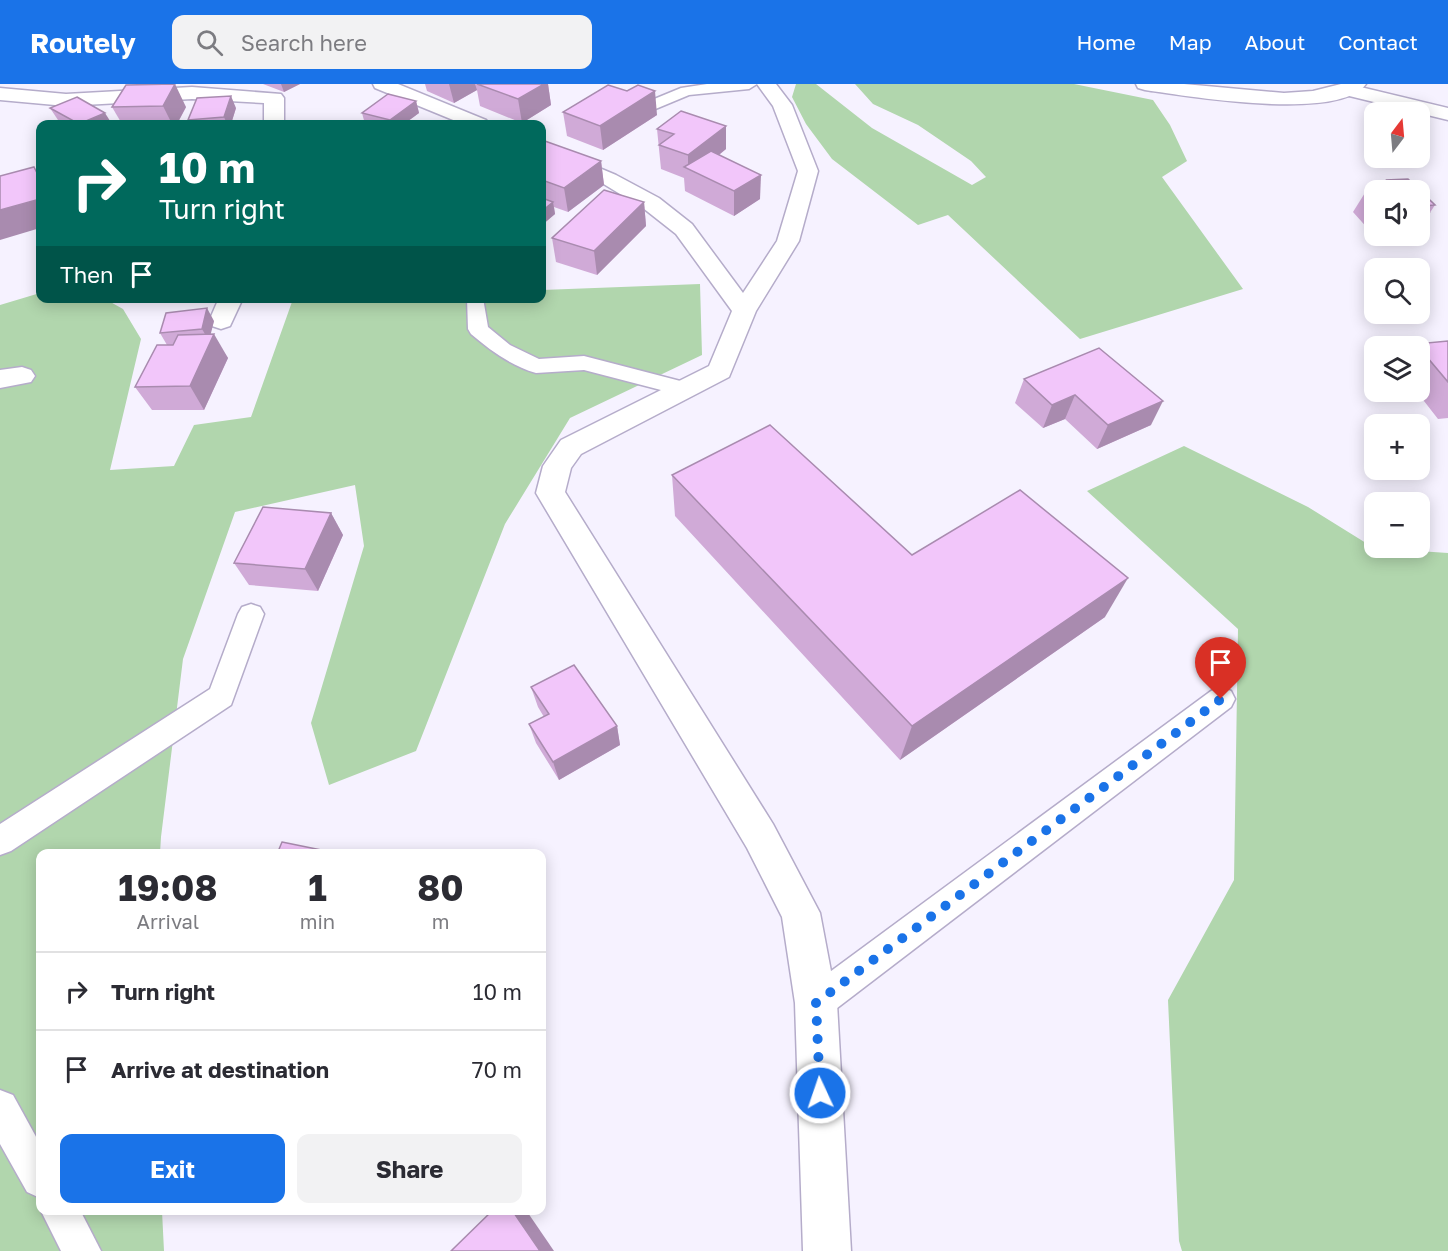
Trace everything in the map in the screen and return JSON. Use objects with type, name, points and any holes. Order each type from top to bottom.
[{"type":"street","points":[[382,84],[469,120]]},
{"type":"street","points":[[766,84],[782,105],[808,171],[788,241],[744,311],[720,370],[571,447],[557,466],[550,493],[760,836],[801,913],[816,1003],[827,1251]]},
{"type":"street","points":[[1145,84],[1232,96],[1300,99],[1352,87],[1448,114]]},
{"type":"street","points":[[0,94],[66,100],[192,93],[274,98],[274,120]]},
{"type":"street","points":[[546,152],[609,179],[651,203],[684,229],[744,311]]},
{"type":"street","points":[[221,321],[229,303]]},
{"type":"lane","points":[[653,105],[686,91],[749,84]]},
{"type":"lane","points":[[475,303],[477,329],[503,350],[536,366],[584,363],[684,389]]},
{"type":"lane","points":[[0,841],[221,697],[251,614]]},
{"type":"lane","points":[[816,1003],[1221,699]]},
{"type":"lane","points":[[0,1108],[36,1172]]},
{"type":"lane","points":[[62,1215],[82,1251]]},
{"type":"green space","points":[[796,84],[816,84],[872,128],[972,185],[986,177],[971,161],[918,125],[873,104],[855,84],[1074,84],[1153,100],[1170,125],[1187,161],[1162,177],[1243,289],[1080,339],[948,215],[918,225],[832,159],[806,124],[792,97]]},
{"type":"green space","points":[[700,284],[702,355],[570,418],[505,524],[416,751],[329,785],[311,723],[364,546],[355,485],[235,512],[183,659],[160,849],[36,849],[36,1215],[162,1215],[164,1251],[0,1251],[0,305],[36,294],[36,303],[112,303],[123,309],[141,339],[110,470],[174,466],[194,425],[251,417],[292,303],[546,303],[546,290]]},
{"type":"green space","points":[[1184,446],[1308,507],[1364,542],[1364,558],[1430,558],[1430,552],[1448,553],[1448,1251],[1182,1251],[1179,1241],[1168,1000],[1234,880],[1238,629],[1087,491]]},
{"type":"building","points":[[175,84],[163,106],[112,107],[126,85]]},
{"type":"building","points":[[477,84],[544,84],[518,99]]},
{"type":"building","points":[[608,85],[627,91],[638,85],[655,91],[600,126],[563,112]]},
{"type":"building","points":[[388,94],[416,101],[390,120],[362,113]]},
{"type":"building","points":[[231,96],[224,117],[188,120],[197,98]]},
{"type":"building","points":[[77,97],[105,113],[88,120],[72,120],[50,108]]},
{"type":"building","points":[[681,111],[726,126],[688,155],[659,145],[674,134],[657,129]]},
{"type":"building","points":[[546,141],[601,161],[564,188],[546,181]]},
{"type":"building","points":[[711,151],[761,175],[734,191],[684,167]]},
{"type":"building","points":[[34,167],[36,200],[0,210],[0,176]]},
{"type":"building","points":[[604,190],[644,202],[594,251],[552,238]]},
{"type":"building","points":[[546,199],[553,202],[546,208]]},
{"type":"building","points":[[207,308],[202,329],[160,333],[166,313]]},
{"type":"building","points":[[214,334],[190,386],[135,387],[157,345],[173,345],[178,335]]},
{"type":"building","points":[[1448,341],[1448,382],[1430,361],[1430,343]]},
{"type":"building","points":[[1099,348],[1163,401],[1108,425],[1075,395],[1052,405],[1024,379]]},
{"type":"building","points":[[770,425],[912,555],[1020,490],[1128,578],[912,726],[672,475]]},
{"type":"building","points":[[263,507],[331,513],[305,569],[234,563]]},
{"type":"building","points":[[574,665],[617,726],[553,762],[529,724],[549,714],[531,687]]},
{"type":"building","points":[[282,842],[316,849],[279,849]]},
{"type":"building","points":[[488,1215],[515,1215],[540,1251],[451,1251]]},
{"type":"route","points":[[820,1093],[816,1003],[1221,699]]}]
